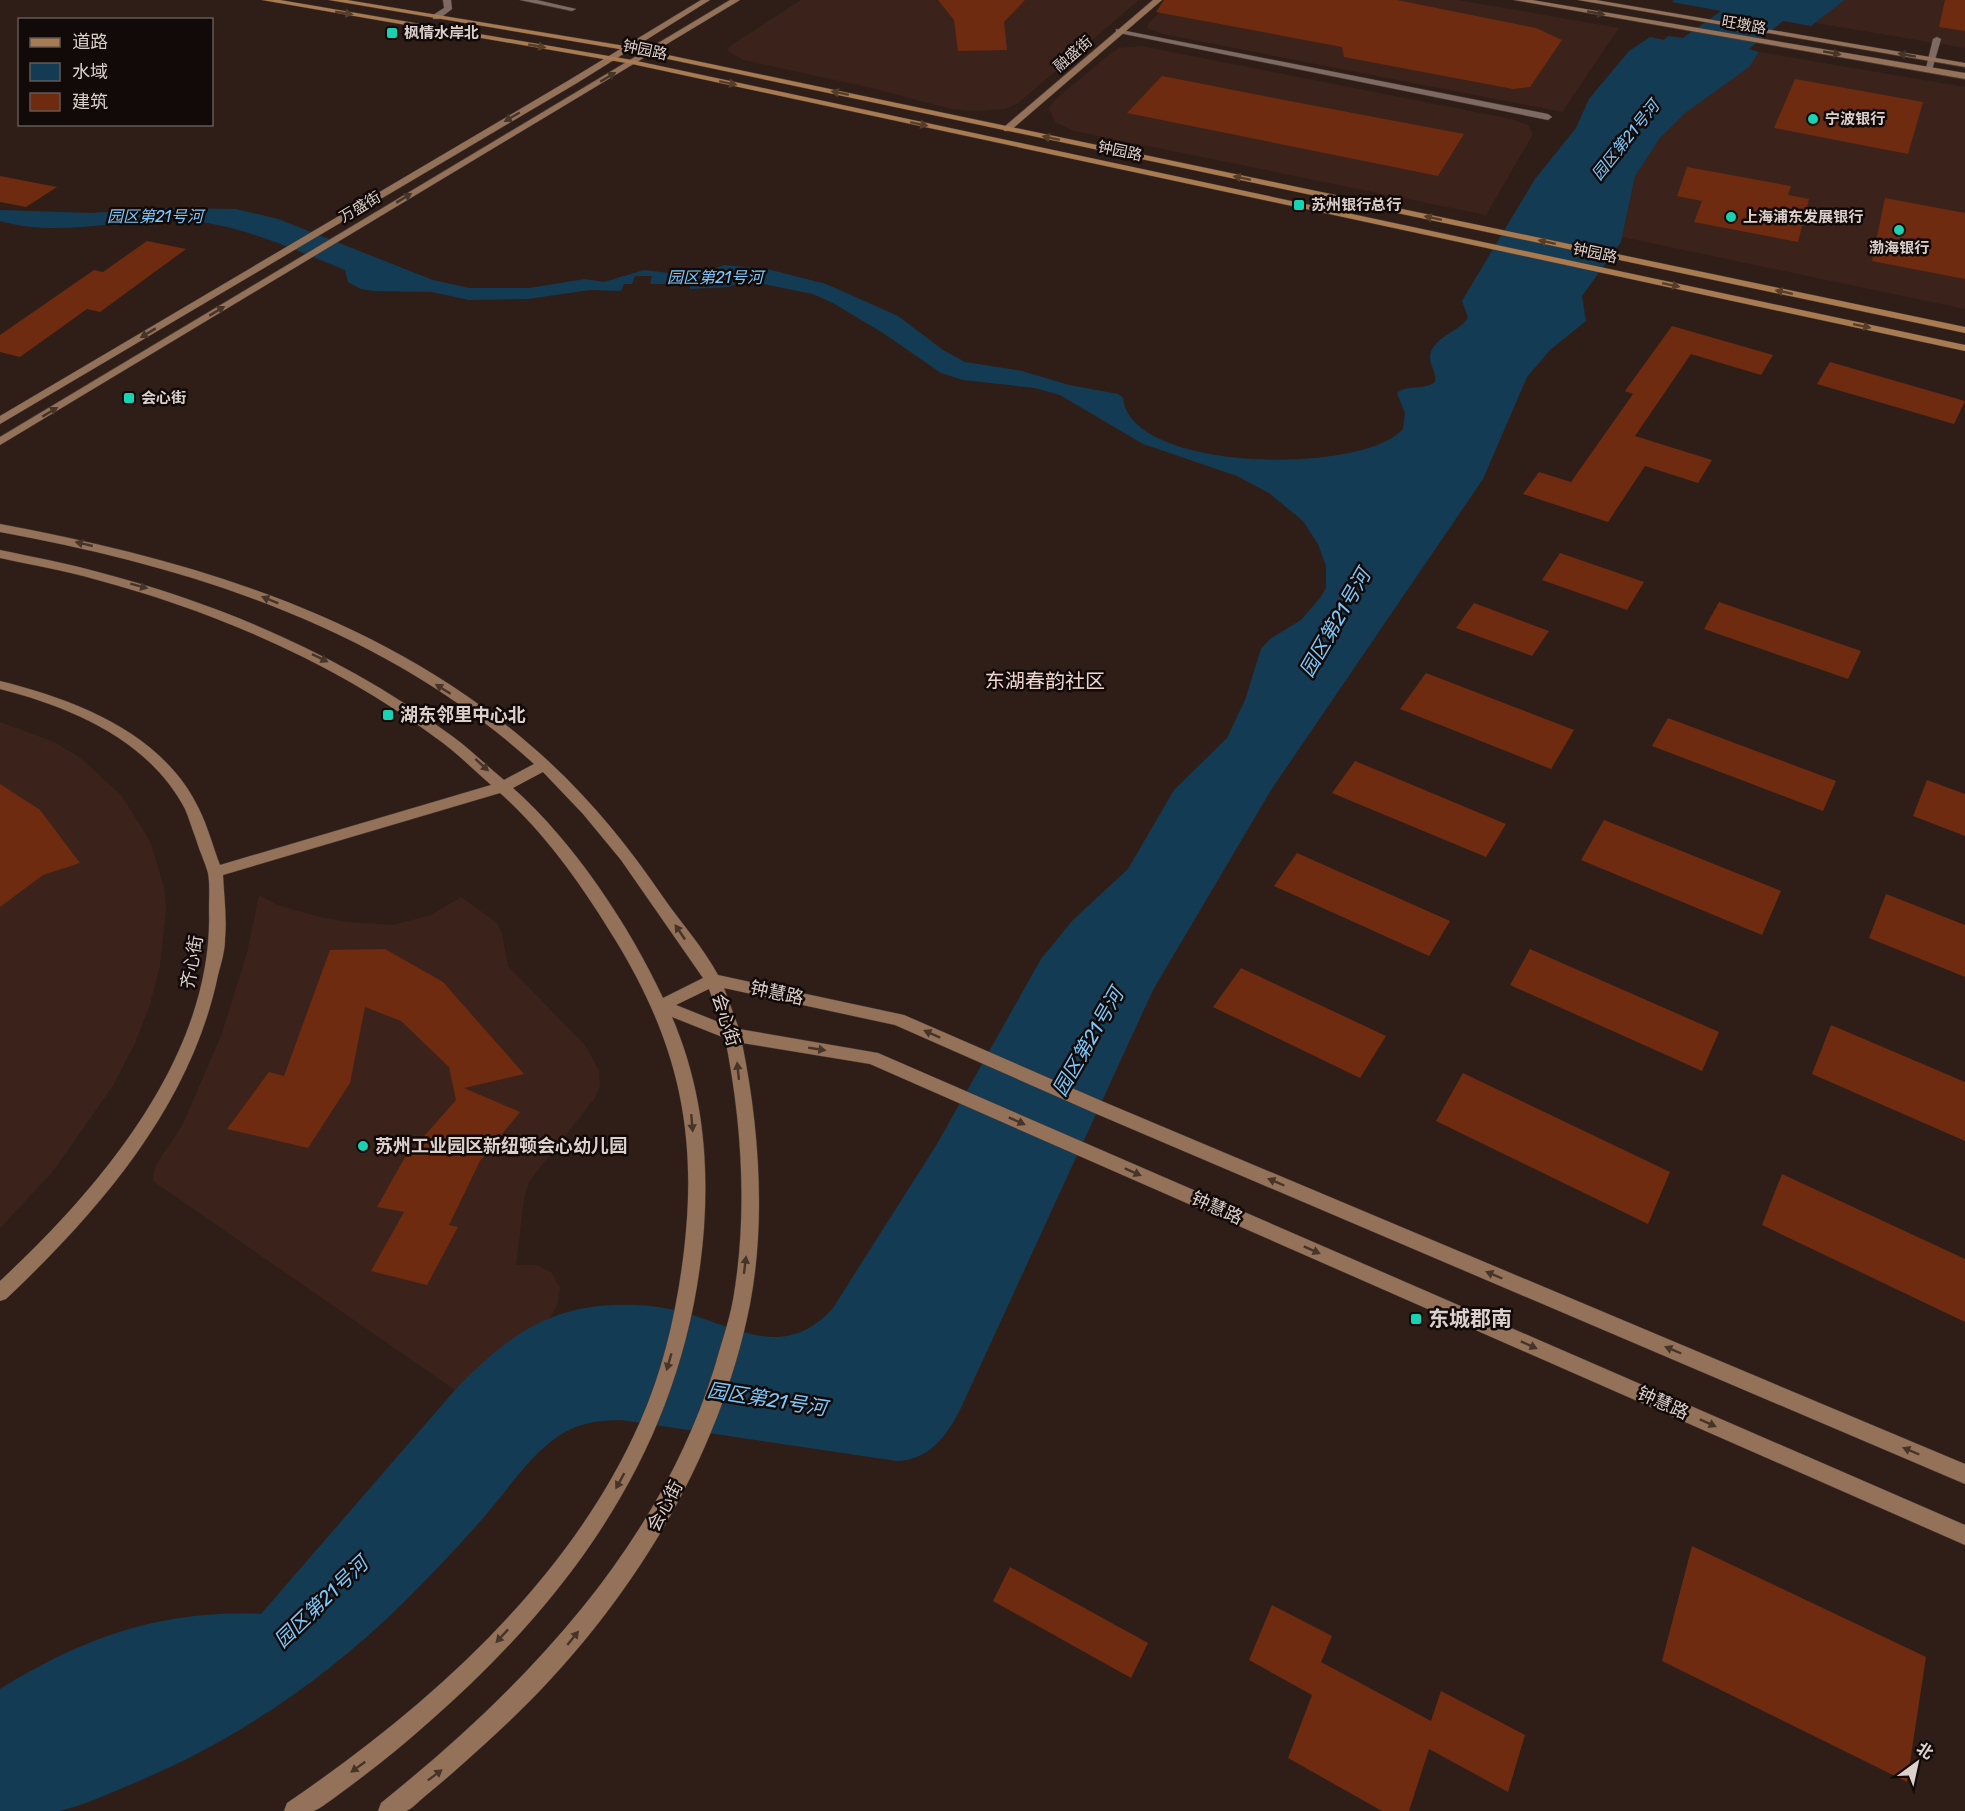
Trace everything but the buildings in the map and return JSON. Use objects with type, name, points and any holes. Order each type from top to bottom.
[{"type":"main road","name":"钟园路","points":[[266,0],[608,58],[1965,348]]},
{"type":"main road","name":"钟园路","points":[[333,0],[648,52],[1965,330]]},
{"type":"main road","name":"万盛街","points":[[0,421],[574,81],[608,58],[706,0]]},
{"type":"main road","name":"万盛街","points":[[0,442],[736,0]]},
{"type":"main road","name":"融盛街","points":[[1007,129],[1158,0]]},
{"type":"main road","name":"旺墩路","points":[[1518,0],[1965,76]]},
{"type":"main road","name":"旺墩路","points":[[1582,0],[1965,65]]},
{"type":"main road","name":"会心街","points":[[0,528],[76,542],[169,565],[292,609],[348,634],[403,664],[501,727],[544,765],[630,859],[713,980],[735,1035],[749,1175],[746,1260],[737,1323],[720,1381],[698,1439],[669,1501],[644,1545],[574,1638],[537,1679],[445,1768],[389,1811]]},
{"type":"main road","points":[[0,554],[49,563],[149,589],[202,607],[315,655],[415,715],[463,749],[505,786],[588,879],[616,921],[660,1006],[690,1095],[695,1155],[696,1222],[685,1305],[647,1430],[608,1502],[585,1537],[504,1636],[466,1674],[367,1760],[295,1811]]},
{"type":"main road","name":"齐心街","points":[[0,685],[49,698],[91,716],[144,750],[184,796],[199,822],[216,872],[219,919],[215,959],[205,1001],[189,1045],[167,1090],[138,1138],[102,1186],[60,1235],[0,1293]]},
{"type":"main road","points":[[216,872],[505,786],[544,765]]},
{"type":"main road","points":[[660,1006],[713,980]]},
{"type":"main road","name":"钟慧路","points":[[713,980],[898,1019],[985,1059],[1965,1474]]},
{"type":"main road","name":"钟慧路","points":[[660,1006],[735,1035],[872,1058],[1965,1535]]},
{"type":"street","points":[[436,17],[448,9],[447,0]]},
{"type":"street","points":[[524,0],[572,9]]},
{"type":"street","points":[[1119,31],[1548,117]]},
{"type":"street","points":[[1928,70],[1937,39]]},
{"type":"shaded area","points":[[801,0],[1139,0],[1018,103],[1005,109],[974,111],[951,109],[872,88],[744,60],[727,51],[730,46]]},
{"type":"shaded area","points":[[1174,0],[1458,0],[1619,28],[1562,112],[1163,34],[1147,28],[1149,22]]},
{"type":"shaded area","points":[[1845,0],[1965,0],[1965,48],[1815,23]]},
{"type":"shaded area","points":[[1141,46],[1511,119],[1528,125],[1533,134],[1486,215],[1074,131],[1055,122],[1049,108],[1056,99],[1119,48]]},
{"type":"shaded area","points":[[1759,52],[1965,87],[1965,309],[1622,237],[1635,176],[1660,138],[1685,113],[1756,57]]},
{"type":"shaded area","points":[[0,722],[54,742],[79,757],[121,795],[150,841],[164,887],[166,909],[160,966],[150,1004],[135,1043],[114,1084],[54,1170],[0,1228]]},
{"type":"shaded area","name":"苏州工业园区新纽顿会心幼儿园","points":[[259,895],[277,905],[320,917],[347,922],[393,925],[431,915],[461,897],[496,922],[502,934],[508,966],[584,1044],[599,1070],[600,1086],[595,1098],[529,1182],[524,1199],[516,1265],[536,1265],[552,1273],[560,1288],[557,1306],[549,1319],[501,1348],[455,1390],[153,1181],[155,1166],[182,1126],[221,1036],[247,953]]},
{"type":"water","name":"园区第21号河","points":[[1674,0],[1845,0],[1811,26],[1783,21],[1749,49],[1759,52],[1749,67],[1685,113],[1660,138],[1635,176],[1621,242],[1582,296],[1586,321],[1550,350],[1527,377],[1483,479],[1271,790],[1153,990],[959,1412],[941,1439],[918,1457],[897,1461],[621,1420],[597,1422],[574,1428],[560,1435],[540,1451],[458,1547],[402,1604],[340,1659],[274,1708],[203,1751],[85,1803],[59,1811],[0,1811],[0,1689],[62,1655],[124,1630],[190,1617],[261,1614],[455,1390],[488,1358],[525,1330],[567,1312],[596,1306],[641,1305],[670,1309],[754,1335],[774,1337],[794,1334],[813,1325],[833,1308],[937,1144],[1041,959],[1073,920],[1128,869],[1174,790],[1227,738],[1245,700],[1261,649],[1270,639],[1301,620],[1320,598],[1326,588],[1326,566],[1318,544],[1303,521],[1269,493],[1237,476],[1143,444],[1060,395],[1035,388],[963,380],[941,373],[883,333],[833,303],[813,294],[744,280],[729,287],[690,289],[690,284],[650,284],[652,276],[635,276],[632,284],[624,284],[621,291],[590,290],[528,299],[469,300],[432,292],[375,291],[361,289],[348,282],[345,270],[284,245],[221,226],[200,222],[156,220],[44,228],[0,221],[0,210],[91,213],[169,208],[236,209],[278,219],[433,280],[469,288],[529,288],[585,279],[604,282],[644,270],[694,276],[724,265],[767,269],[826,284],[898,316],[943,350],[965,362],[1022,371],[1069,385],[1118,394],[1123,398],[1135,423],[1164,441],[1204,453],[1251,459],[1299,459],[1343,454],[1380,444],[1403,429],[1405,413],[1397,393],[1435,382],[1431,351],[1439,341],[1465,322],[1468,317],[1462,301],[1535,179],[1576,128],[1589,99],[1629,51],[1650,37],[1664,40],[1668,36],[1683,38],[1721,11],[1672,2]]},
{"type":"place","name":"枫情水岸北","points":[[392,33]]},
{"type":"place","name":"宁波银行","points":[[1813,119]]},
{"type":"place","name":"苏州银行总行","points":[[1299,205]]},
{"type":"place","name":"上海浦东发展银行","points":[[1731,217]]},
{"type":"place","name":"渤海银行","points":[[1899,230]]},
{"type":"place","name":"会心街","points":[[129,398]]},
{"type":"place","name":"湖东邻里中心北","points":[[388,715]]},
{"type":"place","name":"苏州工业园区新纽顿会心幼儿园","points":[[363,1146]]},
{"type":"place","name":"东城郡南","points":[[1416,1319]]},
{"type":"district","name":"东湖春韵社区","points":[[1045,681]]}]
